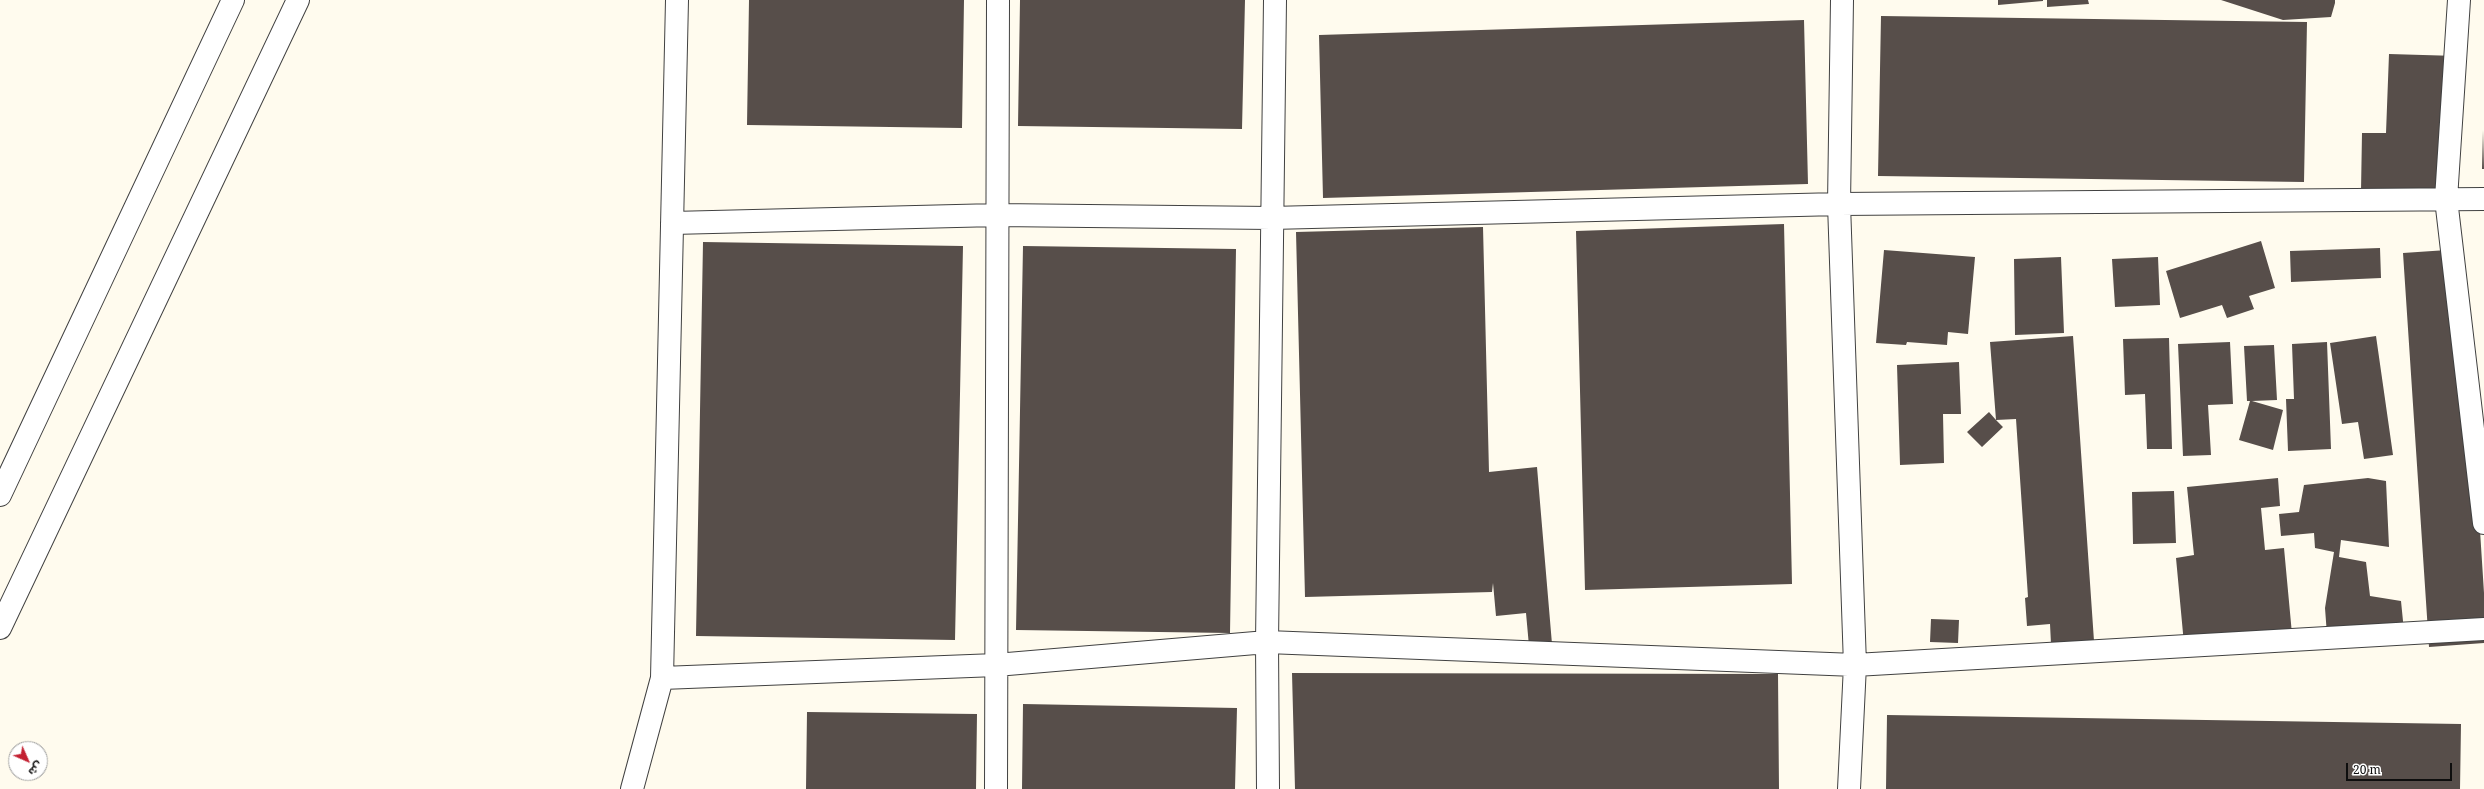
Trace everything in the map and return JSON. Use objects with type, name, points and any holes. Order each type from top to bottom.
[{"type":"street","points":[[0,495],[233,0]]},
{"type":"street","points":[[0,628],[298,0]]},
{"type":"street","points":[[632,789],[662,678],[677,0]]},
{"type":"street","points":[[996,789],[998,0]]},
{"type":"street","points":[[1268,789],[1267,642],[1271,218],[1275,0]]},
{"type":"street","points":[[1842,0],[1839,204],[1854,665],[1849,789]]},
{"type":"street","points":[[2459,0],[2446,199],[2484,523]]},
{"type":"street","points":[[672,223],[997,215],[1271,218],[1839,204],[2484,199]]},
{"type":"street","points":[[662,678],[996,665],[1267,642],[1854,665],[2484,629]]},
{"type":"building","points":[[749,0],[964,0],[962,128],[747,125]]},
{"type":"building","points":[[1020,0],[1245,0],[1242,129],[1018,126]]},
{"type":"building","points":[[1998,0],[2043,0],[2043,1],[1998,5]]},
{"type":"building","points":[[2047,0],[2088,0],[2089,4],[2047,7]]},
{"type":"building","points":[[2221,0],[2335,0],[2335,3],[2331,17],[2283,20]]},
{"type":"building","points":[[1881,16],[2307,22],[2304,182],[1878,176]]},
{"type":"building","points":[[1804,20],[1808,184],[1323,198],[1319,35]]},
{"type":"building","points":[[2389,54],[2457,56],[2453,193],[2361,191],[2362,133],[2386,133]]},
{"type":"building","points":[[2483,130],[2484,169],[2482,169]]},
{"type":"building","points":[[1784,224],[1792,584],[1585,590],[1576,231]]},
{"type":"building","points":[[1483,227],[1489,472],[1537,467],[1552,644],[1529,646],[1526,613],[1496,616],[1493,583],[1492,592],[1305,597],[1296,232]]},
{"type":"building","points":[[2261,241],[2275,288],[2249,296],[2254,309],[2227,318],[2222,305],[2180,318],[2166,271]]},
{"type":"building","points":[[703,242],[963,246],[955,640],[696,636]]},
{"type":"building","points":[[1023,246],[1236,249],[1230,633],[1016,630]]},
{"type":"building","points":[[2380,248],[2381,278],[2291,282],[2290,251]]},
{"type":"building","points":[[2462,249],[2484,593],[2484,643],[2429,647],[2403,253]]},
{"type":"building","points":[[1884,250],[1975,257],[1968,334],[1948,332],[1947,345],[1907,342],[1906,345],[1876,343]]},
{"type":"building","points":[[2061,257],[2064,333],[2015,335],[2014,259]]},
{"type":"building","points":[[2158,257],[2160,305],[2115,307],[2112,259]]},
{"type":"building","points":[[2073,336],[2094,641],[2051,644],[2050,624],[2027,626],[2025,598],[2028,597],[2016,419],[1996,420],[1990,342]]},
{"type":"building","points":[[2376,336],[2393,455],[2364,459],[2358,422],[2342,424],[2330,343]]},
{"type":"building","points":[[2169,338],[2172,449],[2147,449],[2145,394],[2125,395],[2123,339]]},
{"type":"building","points":[[2230,342],[2233,404],[2208,405],[2211,455],[2183,456],[2178,344]]},
{"type":"building","points":[[2327,342],[2331,449],[2288,451],[2286,399],[2294,399],[2292,344]]},
{"type":"building","points":[[2274,345],[2277,400],[2252,401],[2283,410],[2273,450],[2239,440],[2250,401],[2247,401],[2244,346]]},
{"type":"building","points":[[1959,362],[1961,414],[1943,414],[1944,463],[1900,465],[1897,365]]},
{"type":"building","points":[[1989,412],[2003,427],[1982,447],[1967,432]]},
{"type":"building","points":[[2278,478],[2280,506],[2261,508],[2265,550],[2284,548],[2292,634],[2184,644],[2176,558],[2194,555],[2187,487]]},
{"type":"building","points":[[2368,478],[2386,481],[2389,547],[2341,540],[2339,557],[2366,562],[2370,596],[2401,601],[2404,631],[2327,635],[2325,608],[2334,552],[2315,548],[2314,533],[2281,536],[2279,514],[2299,512],[2304,485]]},
{"type":"building","points":[[2174,491],[2176,543],[2133,544],[2132,492]]},
{"type":"building","points":[[1931,619],[1959,620],[1958,643],[1930,642]]},
{"type":"building","points":[[1292,673],[1778,674],[1779,789],[1295,789]]},
{"type":"building","points":[[1023,704],[1237,708],[1235,789],[1022,789]]},
{"type":"building","points":[[807,712],[977,714],[976,789],[806,789]]},
{"type":"building","points":[[1887,715],[2461,724],[2460,789],[1886,789]]}]
